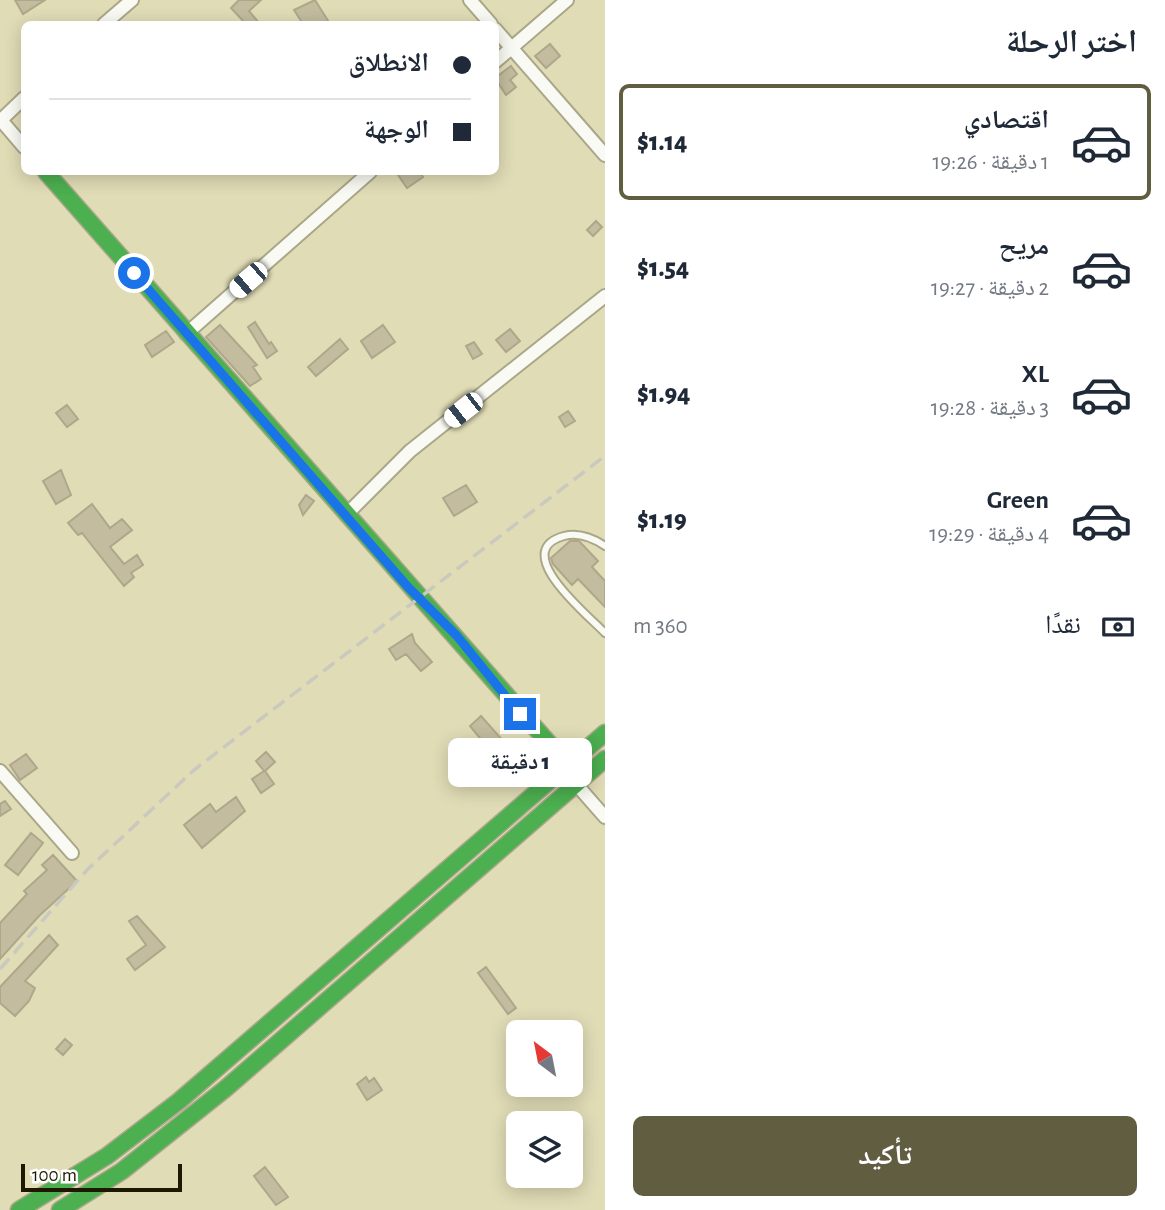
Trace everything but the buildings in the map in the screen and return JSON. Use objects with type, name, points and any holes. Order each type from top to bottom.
[{"type":"main road","points":[[49,175],[408,587],[457,636],[503,695],[561,757]]},
{"type":"main road","points":[[19,1210],[90,1167],[179,1101],[605,733]]},
{"type":"main road","points":[[60,1210],[122,1171],[186,1121],[605,759]]},
{"type":"street","points":[[470,0],[488,21]]},
{"type":"street","points":[[499,58],[567,0]]},
{"type":"street","points":[[107,21],[126,2]]},
{"type":"street","points":[[499,34],[605,155]]},
{"type":"street","points":[[21,101],[0,120],[21,144]]},
{"type":"street","points":[[186,334],[367,175]]},
{"type":"street","points":[[346,515],[410,452],[605,296]]},
{"type":"street","points":[[0,771],[72,853]]},
{"type":"street","points":[[576,784],[605,817]]},
{"type":"lane","points":[[605,546],[588,536],[562,536],[550,544],[544,553],[544,564],[555,582],[605,632]]},
{"type":"lane","points":[[597,624],[605,617]]},
{"type":"railway","points":[[0,969],[87,870],[194,770],[605,456]]},
{"type":"traffic: fast","points":[[49,175],[561,757]]},
{"type":"traffic: fast","points":[[19,1210],[107,1156],[179,1101],[605,733]]},
{"type":"traffic: fast","points":[[60,1210],[122,1171],[225,1089],[605,759]]},
{"type":"route","points":[[134,273],[408,587],[457,636],[520,714]]}]
